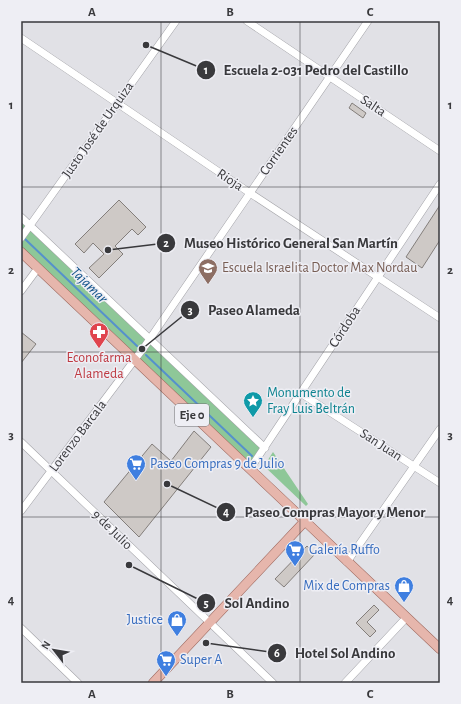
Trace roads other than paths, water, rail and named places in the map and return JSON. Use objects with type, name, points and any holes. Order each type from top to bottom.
[{"type":"main road","name":"Eje 0","points":[[21,252],[440,649]]},
{"type":"main road","points":[[153,683],[305,522]]},
{"type":"street","name":"Justo José de Urquiza","points":[[21,238],[176,21]]},
{"type":"street","name":"Salta","points":[[247,21],[440,151]]},
{"type":"street","name":"Corrientes","points":[[135,360],[368,21]]},
{"type":"street","name":"Rioja","points":[[21,38],[116,104],[440,318]]},
{"type":"street","name":"Córdoba","points":[[250,469],[302,394],[440,184]]},
{"type":"street","points":[[21,217],[265,448]]},
{"type":"street","points":[[21,291],[38,268]]},
{"type":"street","name":"Lorenzo Barcala","points":[[21,511],[135,360]]},
{"type":"street","name":"San Juan","points":[[302,394],[440,483]]},
{"type":"street","points":[[347,562],[440,429]]},
{"type":"street","name":"9 de Julio","points":[[21,442],[273,683]]},
{"type":"street","points":[[345,683],[406,618]]},
{"type":"street","points":[[21,628],[78,683]]},
{"type":"waterway","name":"Tajamar","points":[[25,239],[137,346]]},
{"type":"waterway","name":"Tajamar","points":[[146,355],[252,456]]},
{"type":"place","name":"Escuela 2-031 Pedro del Castillo","points":[[146,45]]},
{"type":"place","name":"Museo Histórico General San Martín","points":[[108,250]]},
{"type":"place","name":"Escuela Israelita Doctor Max Nordau","points":[[208,285]]},
{"type":"place","name":"Econofarma Alameda","points":[[99,349]]},
{"type":"place","name":"Paseo Alameda","points":[[142,349]]},
{"type":"place","name":"Monumento de Fray Luis Beltrán","points":[[253,418]]},
{"type":"place","name":"Paseo Compras 9 de Julio","points":[[136,481]]},
{"type":"place","name":"Paseo Compras Mayor y Menor","points":[[167,484]]},
{"type":"place","name":"Sol Andino","points":[[129,565]]},
{"type":"place","name":"Galería Ruffo","points":[[295,567]]},
{"type":"place","name":"Mix de Compras","points":[[404,603]]},
{"type":"place","name":"Justice","points":[[177,637]]},
{"type":"place","name":"Hotel Sol Andino","points":[[206,643]]},
{"type":"place","name":"Super A","points":[[166,677]]}]
